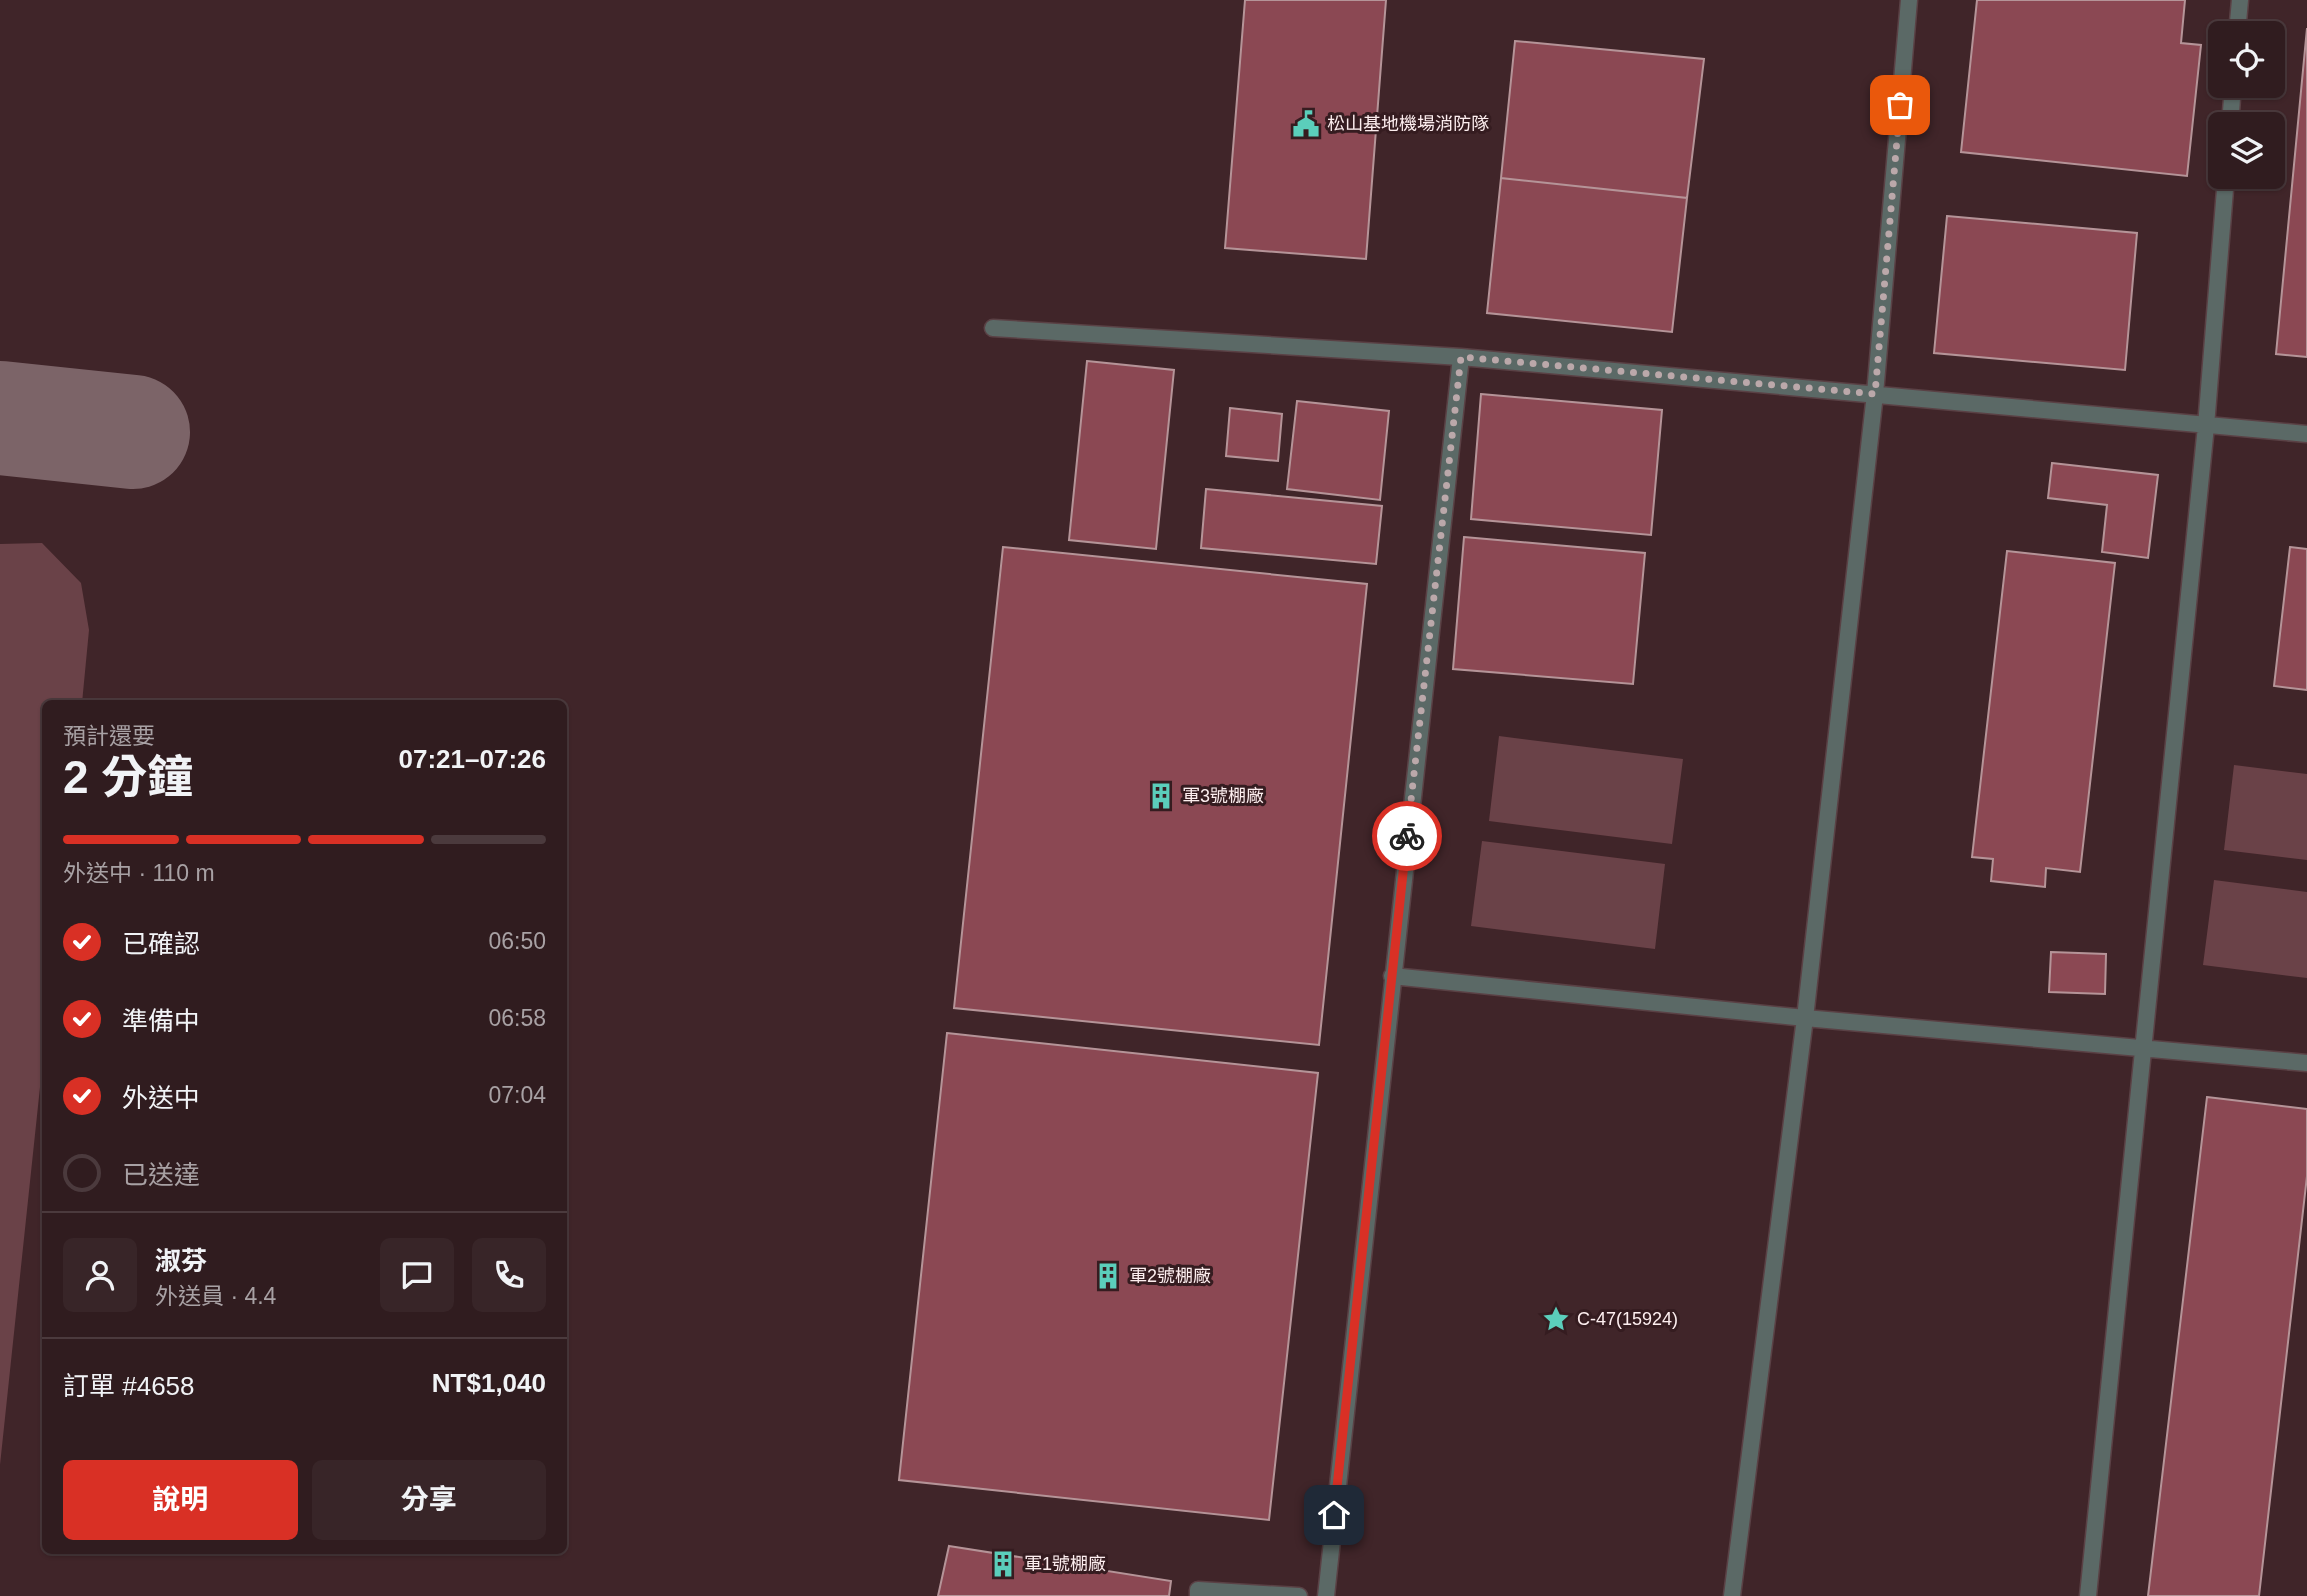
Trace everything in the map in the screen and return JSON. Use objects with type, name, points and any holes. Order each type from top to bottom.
[{"type":"lane","points":[[1732,1596],[1805,1018],[1875,394],[1909,0]]},
{"type":"lane","points":[[2238,21],[2240,0]]},
{"type":"lane","points":[[2088,1596],[2206,426],[2225,189]]},
{"type":"lane","points":[[993,328],[1461,357],[2307,435]]},
{"type":"lane","points":[[1326,1596],[1461,357]]},
{"type":"lane","points":[[1392,976],[1805,1018],[2307,1063]]},
{"type":"lane","points":[[1198,1596],[1199,1590],[1299,1596]]},
{"type":"shaded area","points":[[42,543],[81,583],[89,630],[82,700],[42,700],[42,1068],[0,1465],[0,544]]},
{"type":"shaded area","points":[[1499,736],[1683,759],[1672,844],[1489,821]]},
{"type":"shaded area","points":[[2234,765],[2307,774],[2307,860],[2224,850]]},
{"type":"shaded area","points":[[1482,841],[1665,864],[1655,949],[1471,926]]},
{"type":"shaded area","points":[[2214,880],[2307,892],[2307,978],[2203,965]]},
{"type":"building","name":"松山基地機場消防隊","points":[[1245,0],[1386,0],[1366,259],[1225,248]]},
{"type":"building","points":[[1977,0],[2185,0],[2181,43],[2201,45],[2187,176],[1961,152]]},
{"type":"building","points":[[2307,28],[2307,357],[2276,354]]},
{"type":"building","points":[[1515,41],[1704,59],[1687,198],[1501,178]]},
{"type":"building","points":[[1501,178],[1687,198],[1672,332],[1487,313]]},
{"type":"building","points":[[1947,216],[2137,233],[2125,370],[1934,353]]},
{"type":"building","points":[[1087,361],[1174,370],[1156,549],[1069,540]]},
{"type":"building","points":[[1481,394],[1662,410],[1651,535],[1471,519]]},
{"type":"building","points":[[1297,401],[1389,411],[1380,500],[1287,489]]},
{"type":"building","points":[[1230,408],[1282,414],[1278,461],[1226,456]]},
{"type":"building","points":[[2052,463],[2158,475],[2148,558],[2102,552],[2107,505],[2048,498]]},
{"type":"building","points":[[1206,489],[1382,506],[1376,564],[1201,548]]},
{"type":"building","points":[[1464,537],[1645,553],[1633,684],[1453,669]]},
{"type":"building","name":"軍3號棚廠","points":[[1003,547],[1367,584],[1319,1045],[954,1008]]},
{"type":"building","points":[[2290,547],[2307,549],[2307,690],[2274,686]]},
{"type":"building","points":[[2007,551],[2115,563],[2080,872],[2046,868],[2045,887],[1991,881],[1993,859],[1972,857]]},
{"type":"building","points":[[2051,952],[2106,954],[2105,994],[2049,992]]},
{"type":"building","name":"軍2號棚廠","points":[[947,1033],[1318,1073],[1269,1520],[899,1480]]},
{"type":"building","points":[[2207,1097],[2307,1109],[2307,1176],[2259,1596],[2148,1596]]},
{"type":"building","name":"軍1號棚廠","points":[[949,1546],[1171,1581],[1169,1596],[938,1596]]},
{"type":"taxiway","points":[[0,418],[133,432]]},
{"type":"way so far","points":[[1407,836],[1461,357],[1875,394],[1900,105]]},
{"type":"place","name":"松山基地機場消防隊","points":[[1306,124]]},
{"type":"place","name":"軍3號棚廠","points":[[1161,796]]},
{"type":"place","name":"軍2號棚廠","points":[[1108,1276]]},
{"type":"place","name":"C-47(15924)","points":[[1556,1319]]},
{"type":"place","name":"軍1號棚廠","points":[[1003,1564]]},
{"type":"route","points":[[1334,1515],[1407,836]]}]
